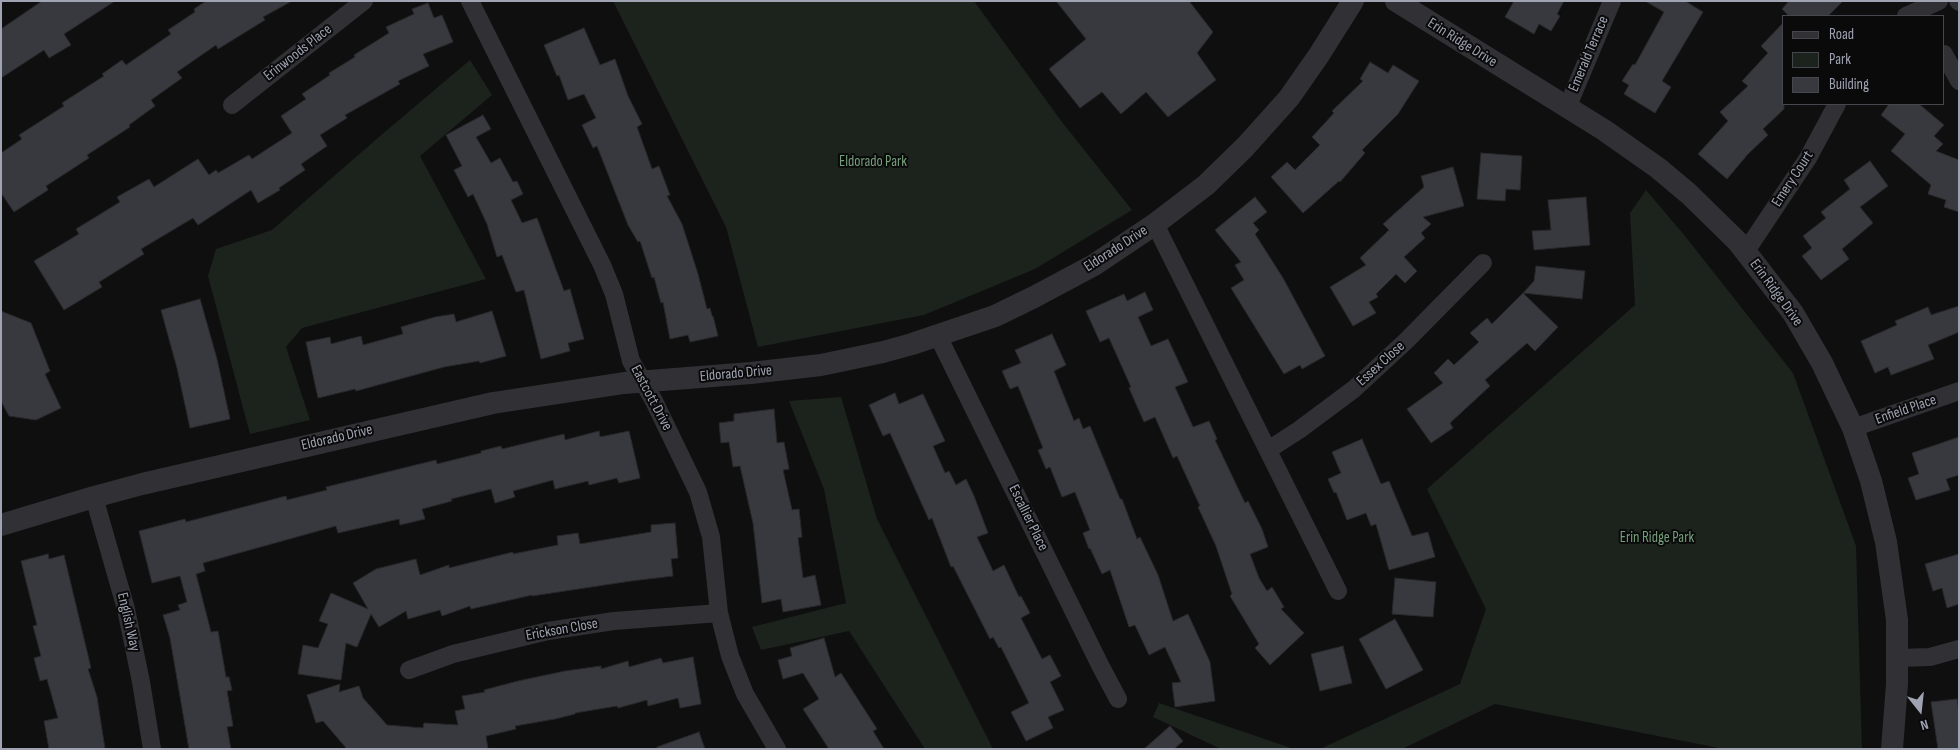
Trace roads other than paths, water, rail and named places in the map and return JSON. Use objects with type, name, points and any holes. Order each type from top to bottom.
[{"type":"street","name":"Erinwoods Place","points":[[232,106],[364,1]]},
{"type":"street","name":"Eastcott Drive","points":[[470,1],[602,265],[614,294],[631,361],[654,401],[691,475],[704,510],[714,550],[719,613],[730,656],[739,682],[777,749]]},
{"type":"street","name":"Eldorado Drive","points":[[1,525],[94,497],[483,405],[542,394],[642,381],[760,372],[821,365],[883,352],[938,336],[995,316],[1094,265],[1155,224],[1206,185],[1270,121],[1305,75],[1353,1]]},
{"type":"street","name":"Erin Ridge Drive","points":[[1396,1],[1618,140],[1658,168],[1702,206],[1746,251],[1793,314],[1810,340],[1853,428],[1872,481],[1886,542],[1897,620],[1896,720],[1892,749]]},
{"type":"street","name":"Emerald Terrace","points":[[1567,108],[1612,1]]},
{"type":"street","points":[[1908,15],[1939,1]]},
{"type":"street","points":[[1945,56],[1959,81]]},
{"type":"street","name":"Emery Court","points":[[1746,251],[1808,158],[1836,105]]},
{"type":"street","points":[[1155,224],[1338,591]]},
{"type":"street","name":"Essex Close","points":[[1268,450],[1299,430],[1354,388],[1406,341],[1482,262]]},
{"type":"street","name":"Escallier Place","points":[[938,336],[1118,699]]},
{"type":"street","name":"Enfield Place","points":[[1853,428],[1959,391]]},
{"type":"street","name":"English Way","points":[[94,497],[126,610],[141,682],[152,749]]},
{"type":"street","name":"Erickson Close","points":[[409,670],[462,652],[548,631],[614,621],[719,613]]},
{"type":"street","points":[[1898,658],[1930,657],[1959,649]]},
{"type":"park label","name":"Eldorado Park","points":[[873,162]]},
{"type":"park label","name":"Erin Ridge Park","points":[[1657,538]]}]
